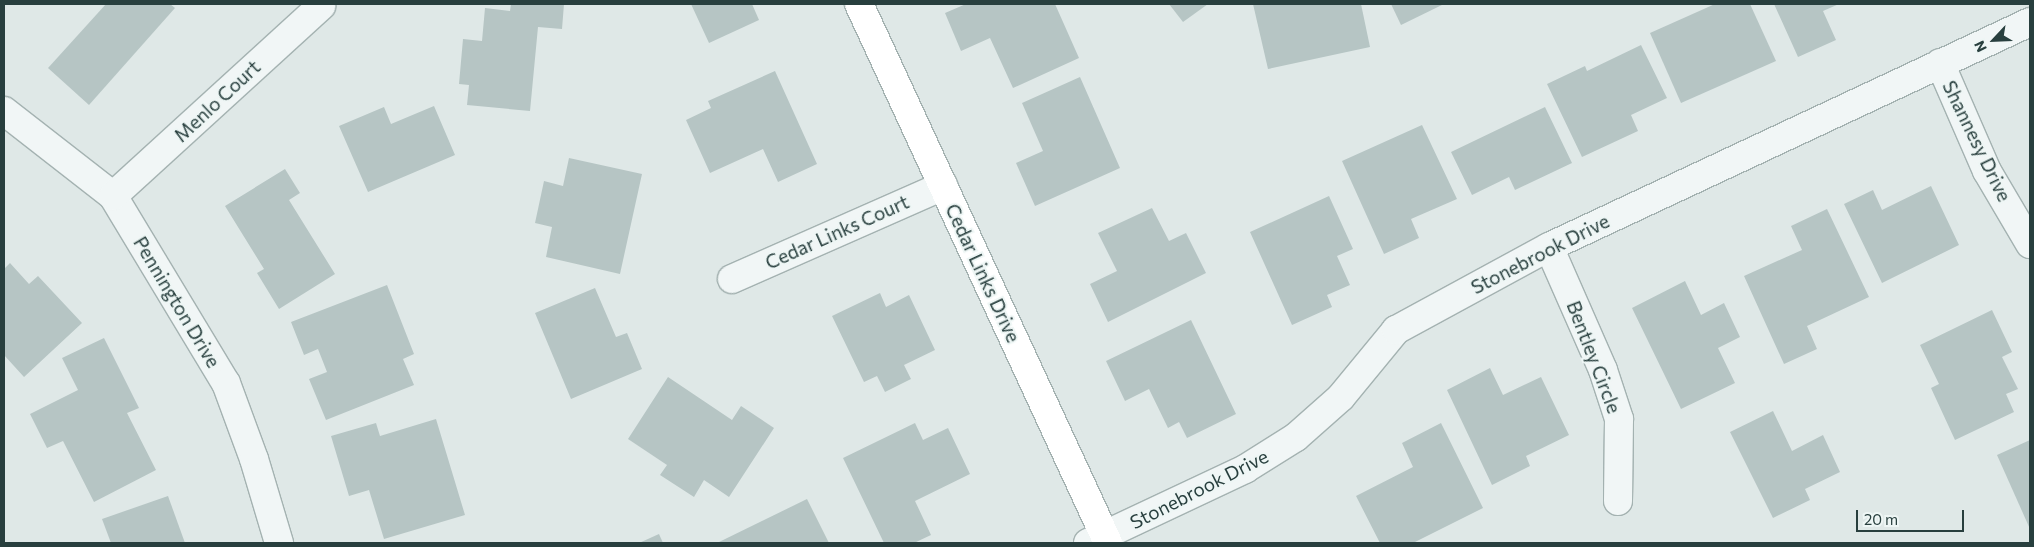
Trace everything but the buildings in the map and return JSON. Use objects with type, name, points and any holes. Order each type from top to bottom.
[{"type":"street","name":"Cedar Links Drive","points":[[859,4],[943,186],[1100,541]]},
{"type":"street","name":"Menlo Court","points":[[113,196],[321,6]]},
{"type":"street","name":"Stonebrook Drive","points":[[1100,541],[1245,469],[1296,437],[1341,397],[1396,330],[1549,247],[2030,22]]},
{"type":"street","name":"Shannesy Drive","points":[[1940,63],[1987,171],[2030,244]]},
{"type":"street","name":"Pennington Drive","points":[[4,110],[113,196],[226,383],[254,459],[278,543]]},
{"type":"street","name":"Cedar Links Court","points":[[732,279],[943,186]]},
{"type":"street","name":"Bentley Circle","points":[[1549,247],[1602,370],[1619,419],[1618,501]]}]
